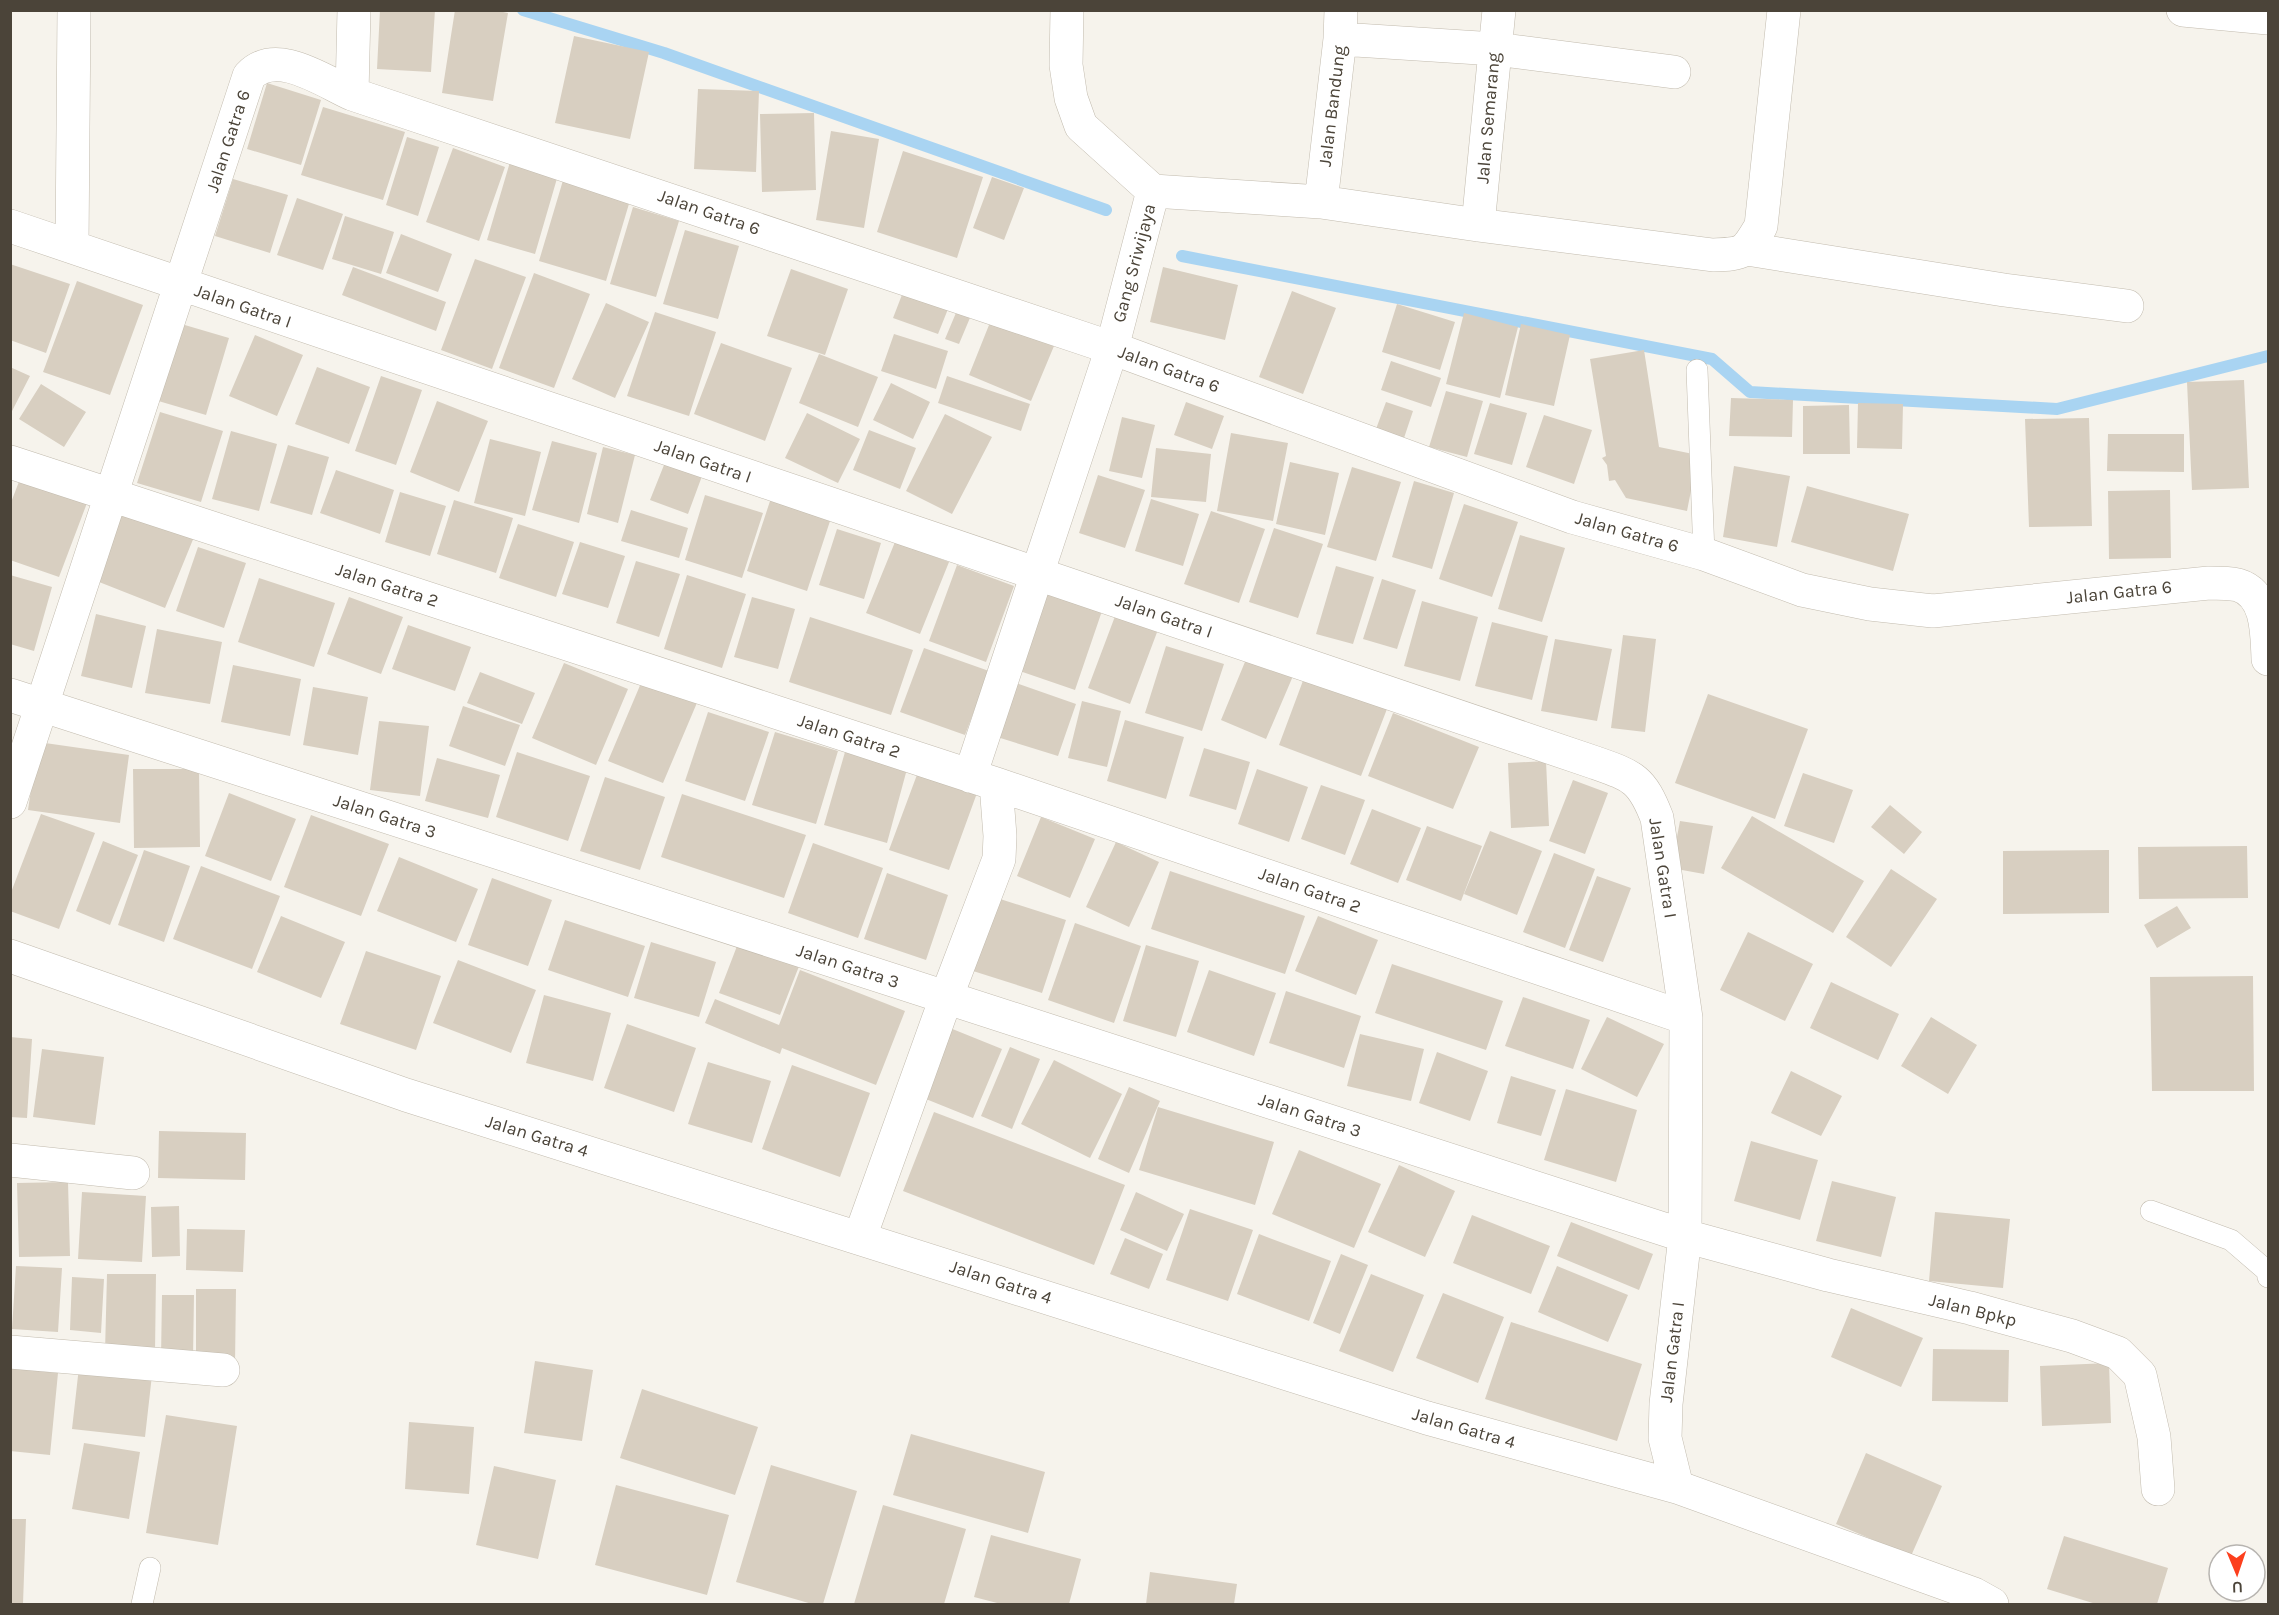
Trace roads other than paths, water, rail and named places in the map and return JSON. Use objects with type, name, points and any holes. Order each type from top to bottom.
[{"type":"street","points":[[72,246],[74,10]]},
{"type":"street","points":[[352,94],[354,10]]},
{"type":"street","name":"Gang Sriwijaya","points":[[983,780],[1038,573],[1112,348],[1153,191],[1081,126],[1071,98],[1066,65],[1067,10]]},
{"type":"street","name":"Jalan Semarang","points":[[1478,225],[1499,10]]},
{"type":"street","points":[[1747,249],[1761,226],[1784,10]]},
{"type":"street","points":[[2183,10],[2268,18]]},
{"type":"street","points":[[1341,25],[1495,49],[1674,72]]},
{"type":"street","name":"Jalan Bandung","points":[[1321,202],[1341,25]]},
{"type":"street","name":"Jalan Gatra 6","points":[[10,802],[182,286],[249,76],[257,68],[271,63],[289,65],[352,94],[1112,348],[1572,517],[1704,554],[1802,590],[1870,604],[1933,611],[2209,582],[2239,585],[2257,597],[2266,627],[2268,659]]},
{"type":"street","points":[[1153,191],[1321,202],[1713,255],[1733,255],[1747,249],[2004,290],[2127,306]]},
{"type":"street","name":"Jalan Gatra I","points":[[10,226],[1614,769],[1637,782],[1648,795],[1657,818],[1686,1018],[1685,1236],[1666,1404],[1665,1438],[1677,1487]]},
{"type":"street","name":"Jalan Gatra 2","points":[[10,462],[983,780],[1686,1018]]},
{"type":"street","name":"Jalan Gatra 3","points":[[10,695],[1685,1236]]},
{"type":"street","points":[[860,1237],[999,858],[1000,836],[983,780]]},
{"type":"street","name":"Jalan Gatra 4","points":[[10,956],[406,1095],[1427,1418],[1677,1487],[1974,1594],[1992,1605]]},
{"type":"street","points":[[10,1160],[133,1173]]},
{"type":"street","name":"Jalan Bpkp","points":[[1685,1236],[1828,1275],[1970,1308],[2072,1336],[2118,1353],[2140,1375],[2154,1437],[2158,1489]]},
{"type":"street","points":[[10,1352],[223,1370]]},
{"type":"lane","points":[[1697,370],[1704,554]]},
{"type":"lane","points":[[2151,1211],[2231,1240],[2267,1271],[2268,1277]]},
{"type":"lane","points":[[142,1605],[150,1568]]},
{"type":"waterway","points":[[523,10],[664,53],[1106,210]]},
{"type":"waterway","points":[[1182,256],[1712,359],[1750,392],[2057,409],[2268,356]]}]
